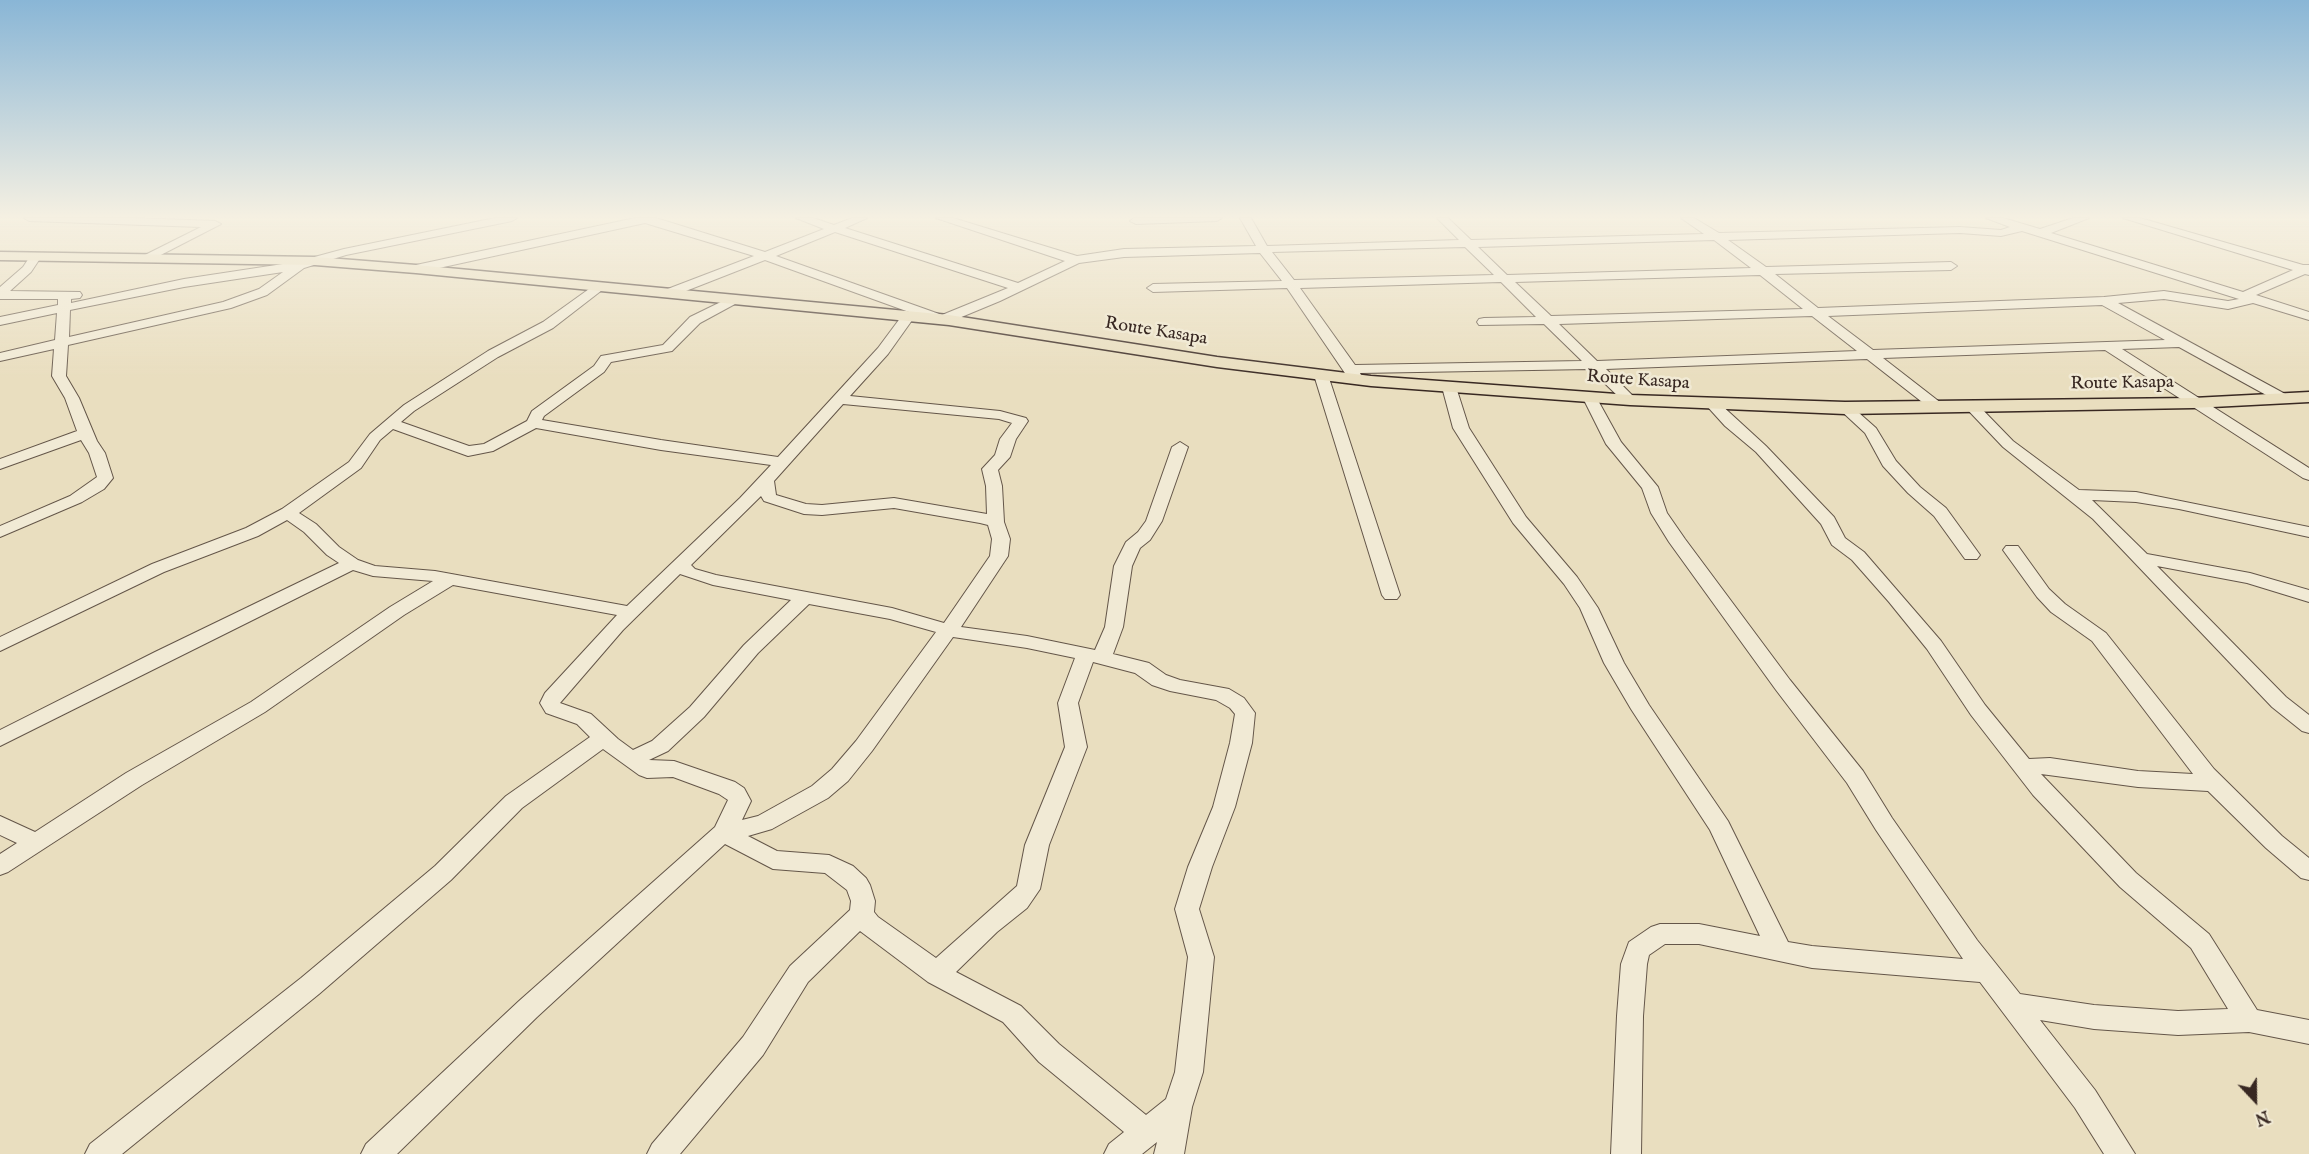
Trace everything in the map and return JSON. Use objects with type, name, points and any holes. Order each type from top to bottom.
[{"type":"main road","name":"Route Kasapa","points":[[445,272],[731,301],[909,316],[1217,362],[1321,375],[1353,374],[1449,387],[1590,398],[1713,405],[1845,408],[2193,403],[2299,399]]},
{"type":"street","points":[[0,294],[24,272]]},
{"type":"street","points":[[0,321],[64,302],[123,296],[250,272]]},
{"type":"street","points":[[0,357],[209,310],[263,292],[294,272]]},
{"type":"street","points":[[669,293],[724,272]]},
{"type":"street","points":[[810,272],[942,320],[1051,272]]},
{"type":"street","points":[[970,272],[1018,287]]},
{"type":"street","points":[[1281,272],[1353,374],[2181,343]]},
{"type":"street","points":[[1498,272],[1545,320],[1630,400]]},
{"type":"street","points":[[1764,272],[1936,406]]},
{"type":"street","points":[[1152,288],[1769,272]]},
{"type":"street","points":[[2165,272],[2309,316]]},
{"type":"street","points":[[1484,322],[2104,301],[2164,295],[2221,304],[2249,298],[2302,272]]},
{"type":"street","points":[[0,645],[158,568],[252,532],[288,513],[355,465],[389,423],[493,354],[548,325],[600,287]]},
{"type":"street","points":[[0,294],[64,302]]},
{"type":"street","points":[[534,423],[537,414],[599,369],[606,359],[667,348],[695,320],[731,301]]},
{"type":"street","points":[[2104,301],[2181,343],[2299,399]]},
{"type":"street","points":[[0,532],[76,499],[98,486],[105,478],[97,453],[72,398],[59,376],[64,302]]},
{"type":"street","points":[[376,1154],[629,916],[724,833],[740,801],[736,794],[728,788],[674,769],[647,770],[610,744],[584,719],[553,708],[550,703],[552,698],[631,612],[746,502],[883,351],[909,316]]},
{"type":"street","points":[[2108,346],[2193,403],[2309,475]]},
{"type":"street","points":[[1321,375],[1391,595]]},
{"type":"street","points":[[1449,387],[1461,428],[1519,519],[1571,581],[1589,608],[1614,663],[1641,709],[1720,827],[1780,952]]},
{"type":"street","points":[[1590,398],[1614,444],[1650,486],[1659,513],[1678,542],[1783,685],[1855,777],[1884,824],[1968,947],[2085,1099],[2121,1154]]},
{"type":"street","points":[[724,833],[764,823],[820,792],[840,776],[948,630],[999,556],[1000,539],[990,469],[1002,457],[1008,439],[1021,421],[1000,415],[838,399]]},
{"type":"street","points":[[1713,405],[1761,449],[1828,521],[1838,541],[1858,556],[1896,598],[1934,645],[1978,710],[2022,767],[2128,880],[2200,941],[2249,1020]]},
{"type":"street","points":[[1972,407],[2008,444],[2076,495],[2141,558],[2279,702],[2309,726]]},
{"type":"street","points":[[1845,408],[1871,431],[1889,463],[1914,490],[1940,512],[1971,555]]},
{"type":"street","points":[[389,423],[468,451],[488,448],[534,423],[661,445],[781,462]]},
{"type":"street","points":[[0,464],[86,433]]},
{"type":"street","points":[[937,974],[988,925],[1018,901],[1028,889],[1041,834],[1076,747],[1068,703],[1070,693],[1114,627],[1123,566],[1132,546],[1144,536],[1154,521],[1180,447]]},
{"type":"street","points":[[766,478],[767,493],[770,498],[804,509],[822,510],[894,503],[996,522]]},
{"type":"street","points":[[2076,495],[2136,497],[2309,532]]},
{"type":"street","points":[[288,513],[310,528],[352,564],[373,571],[450,579],[631,612]]},
{"type":"street","points":[[2012,550],[2043,593],[2058,608],[2099,637],[2213,783],[2274,842],[2309,871]]},
{"type":"street","points":[[2141,558],[2250,578],[2309,596]]},
{"type":"street","points":[[0,739],[152,661],[352,564]]},
{"type":"street","points":[[681,565],[689,573],[713,580],[892,614],[948,630],[1131,664],[1159,680],[1177,686],[1222,694],[1237,703],[1245,713],[1240,743],[1224,807],[1200,867],[1187,909],[1201,957],[1189,1072],[1178,1107],[1169,1154]]},
{"type":"street","points":[[0,866],[211,732],[258,707],[397,611],[450,579]]},
{"type":"street","points":[[633,759],[660,746],[697,712],[751,649],[805,597]]},
{"type":"street","points":[[100,1154],[310,986],[443,873],[514,802],[604,737]]},
{"type":"street","points":[[2022,767],[2050,766],[2138,779],[2213,783]]},
{"type":"street","points":[[0,825],[36,842]]},
{"type":"street","points":[[724,833],[773,860],[829,864],[845,873],[858,885],[863,902],[862,914],[869,924],[937,974],[1012,1014],[1049,1053],[1145,1132]]},
{"type":"street","points":[[662,1154],[753,1046],[799,974],[862,914]]},
{"type":"street","points":[[1626,1154],[1630,1016],[1638,949],[1660,934],[1699,934],[1812,957],[1989,972]]},
{"type":"street","points":[[2011,1004],[2105,1018],[2178,1023],[2249,1020],[2309,1032]]},
{"type":"street","points":[[1119,1154],[1178,1107]]}]
